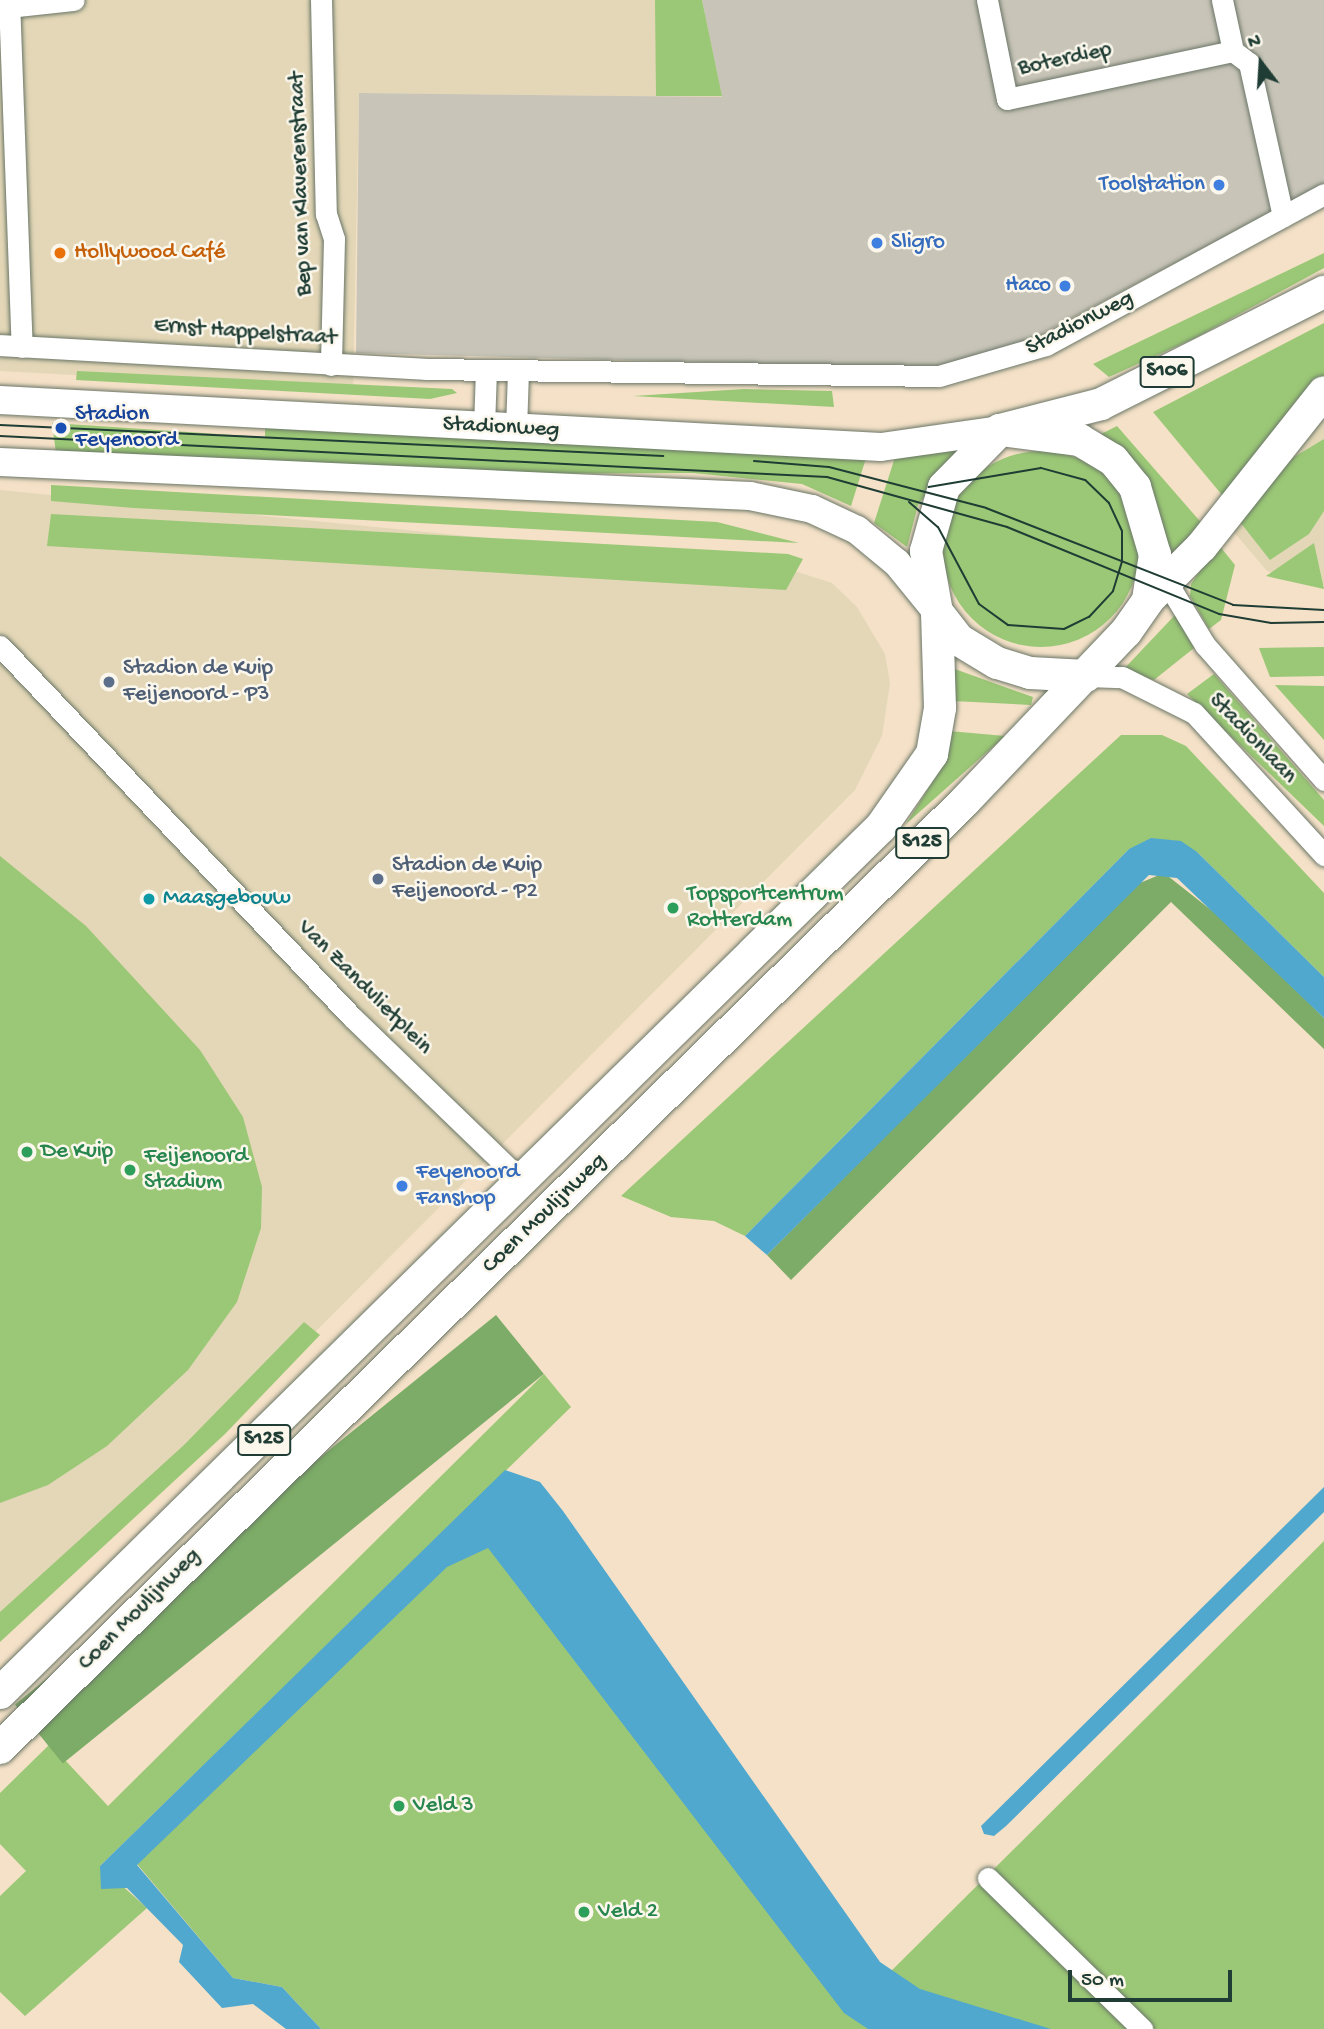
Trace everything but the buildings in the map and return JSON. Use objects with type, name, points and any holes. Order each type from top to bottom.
[{"type":"main road","name":"Stadionweg","points":[[0,400],[881,447],[1000,430],[1101,404],[1324,292]]},
{"type":"main road","points":[[1086,676],[1166,584],[1324,392]]},
{"type":"main road","name":"Stadionweg","points":[[937,612],[926,551],[935,505],[971,456],[1000,430],[1080,440],[1113,460],[1142,503],[1166,584]]},
{"type":"main road","name":"Stadionweg","points":[[0,462],[750,496],[812,509],[857,530],[897,563],[959,640],[997,663],[1030,673],[1086,676]]},
{"type":"main road","name":"Coen Moulijnweg","points":[[0,1693],[522,1181],[903,800],[932,754],[938,725],[937,612]]},
{"type":"main road","name":"Coen Moulijnweg","points":[[0,1748],[1086,676]]},
{"type":"street","points":[[22,347],[6,5],[74,0]]},
{"type":"street","name":"Bep van Klaverenstraat","points":[[321,0],[326,214],[334,239],[331,365]]},
{"type":"street","name":"Boterdiep","points":[[987,0],[1007,99],[1233,51]]},
{"type":"street","points":[[1222,0],[1233,51],[1248,63],[1283,216]]},
{"type":"street","name":"Stadionweg","points":[[814,378],[939,376],[993,364],[1046,345],[1324,194]]},
{"type":"street","name":"Ernst Happelstraat","points":[[0,345],[331,365],[814,378]]},
{"type":"street","points":[[484,427],[486,370]]},
{"type":"street","points":[[516,429],[518,371]]},
{"type":"street","name":"Stadionlaan","points":[[1166,584],[1324,780]]},
{"type":"street","name":"Van Zandvlietplein","points":[[0,646],[352,1017],[522,1181]]},
{"type":"street","name":"Stadionlaan","points":[[1086,676],[1122,677],[1194,713],[1324,855]]},
{"type":"street","points":[[988,1878],[1142,2029]]},
{"type":"shaded area","points":[[0,0],[702,0],[722,97],[359,93],[353,390],[0,371]]},
{"type":"shaded area","points":[[702,0],[1324,0],[1324,184],[1026,342],[933,368],[356,353],[359,93],[722,97]]},
{"type":"shaded area","points":[[1324,416],[1324,585],[1267,571],[1233,531]]},
{"type":"shaded area","points":[[0,490],[782,567],[832,583],[857,607],[885,654],[890,683],[882,736],[855,790],[309,1338],[0,1623]]},
{"type":"green space","points":[[655,0],[702,0],[722,96],[656,96]]},
{"type":"green space","points":[[1324,253],[1324,268],[1195,338],[1109,377],[1093,364]]},
{"type":"green space","points":[[1324,323],[1324,375],[1227,501],[1153,412]]},
{"type":"green space","points":[[77,371],[452,389],[457,393],[430,399],[76,380]]},
{"type":"green space","points":[[744,389],[832,391],[834,407],[633,396]]},
{"type":"green space","points":[[52,423],[265,437],[265,426],[867,455],[851,506],[802,484],[693,473],[471,474],[56,453]]},
{"type":"green space","points":[[1117,426],[1205,527],[1172,566],[1151,488],[1099,435]]},
{"type":"green space","points":[[1324,439],[1324,511],[1309,534],[1270,560],[1236,517],[1294,457]]},
{"type":"green space","points":[[963,448],[918,505],[907,547],[874,523],[896,454]]},
{"type":"green space","points":[[1041,451],[1060,452],[1079,458],[1111,479],[1132,511],[1138,530],[1138,568],[1132,587],[1111,619],[1079,640],[1060,646],[1041,647],[1022,646],[1003,640],[971,619],[950,587],[944,568],[943,549],[944,530],[950,511],[971,479],[1003,458],[1022,452]]},
{"type":"green space","points":[[51,485],[717,522],[799,543],[134,508],[51,501]]},
{"type":"green space","points":[[51,514],[788,554],[803,559],[786,590],[47,546]]},
{"type":"green space","points":[[1314,543],[1324,589],[1266,576]]},
{"type":"green space","points":[[1218,544],[1235,565],[1221,620],[1209,629],[1190,596],[1191,584]]},
{"type":"green space","points":[[1175,615],[1194,648],[1154,680],[1122,671]]},
{"type":"green space","points":[[1324,647],[1324,676],[1270,677],[1259,648]]},
{"type":"green space","points":[[952,668],[1033,697],[1031,705],[953,701]]},
{"type":"green space","points":[[1214,674],[1324,800],[1324,826],[1187,694]]},
{"type":"green space","points":[[1275,685],[1324,686],[1324,740]]},
{"type":"green space","points":[[949,731],[1005,736],[906,824],[940,770]]},
{"type":"green space","points":[[1121,735],[1162,735],[1186,746],[1324,893],[1324,977],[1197,852],[1129,849],[745,1236],[714,1221],[671,1217],[621,1196]]},
{"type":"green space","name":"Feijenoord Stadium","points":[[0,856],[86,926],[200,1050],[243,1117],[262,1187],[261,1228],[237,1302],[188,1370],[107,1446],[48,1485],[0,1503]]},
{"type":"green space","points":[[1164,873],[1225,921],[1324,1018],[1324,1049],[1171,902],[791,1280],[767,1255],[1135,885]]},
{"type":"green space","points":[[496,1315],[544,1374],[63,1764],[15,1705]]},
{"type":"green space","points":[[304,1322],[320,1335],[225,1434],[0,1642],[0,1612],[184,1445]]},
{"type":"green space","points":[[544,1374],[571,1407],[100,1866],[147,1908],[25,2016],[0,1992],[0,1896],[26,1871],[0,1844],[0,1793],[50,1744],[108,1806]]},
{"type":"green space","points":[[498,1503],[871,1991],[1324,1541],[1324,2029],[321,2029],[282,1987],[233,1978],[137,1864]]},
{"type":"water","points":[[1151,838],[1181,841],[1197,852],[1324,977],[1324,1018],[1177,878],[1149,875],[767,1255],[745,1236],[1129,849]]},
{"type":"water","points":[[505,1470],[540,1482],[563,1511],[880,1962],[920,1989],[1051,2029],[868,2029],[844,2013],[488,1548],[447,1567],[137,1865],[233,1978],[282,1987],[321,2029],[286,2029],[253,2004],[222,2008],[179,1962],[183,1945],[127,1888],[101,1889],[100,1866]]},
{"type":"water","points":[[1324,1487],[1324,1512],[1006,1826],[994,1836],[984,1834],[981,1826]]},
{"type":"tram line","points":[[0,425],[663,456]]},
{"type":"tram line","points":[[0,436],[827,477],[1007,527],[1219,614],[1271,623],[1324,622]]},
{"type":"tram line","points":[[754,461],[829,467],[986,508],[1233,605],[1324,610]]},
{"type":"tram line","points":[[909,502],[938,527],[979,604],[1008,625],[1064,629],[1089,617],[1113,591],[1122,562],[1122,531],[1109,503],[1085,480],[1041,468],[929,487]]},
{"type":"place","name":"Toolstation","points":[[1219,185]]},
{"type":"place","name":"Sligro","points":[[877,243]]},
{"type":"place","name":"Hollywood Café","points":[[60,253]]},
{"type":"place","name":"Haco","points":[[1065,286]]},
{"type":"place","name":"Stadion Feyenoord","points":[[61,428]]},
{"type":"place","name":"Stadion de Kuip Feijenoord - P3","points":[[109,682]]},
{"type":"place","name":"Stadion de Kuip Feijenoord - P2","points":[[378,879]]},
{"type":"place","name":"Maasgebouw","points":[[149,899]]},
{"type":"place","name":"Topsportcentrum Rotterdam","points":[[673,908]]},
{"type":"place","name":"De Kuip","points":[[27,1152]]},
{"type":"place","name":"Feijenoord Stadium","points":[[130,1170]]},
{"type":"place","name":"Feyenoord Fanshop","points":[[402,1186]]},
{"type":"place","name":"Veld 3","points":[[399,1806]]},
{"type":"place","name":"Veld 2","points":[[584,1912]]}]
